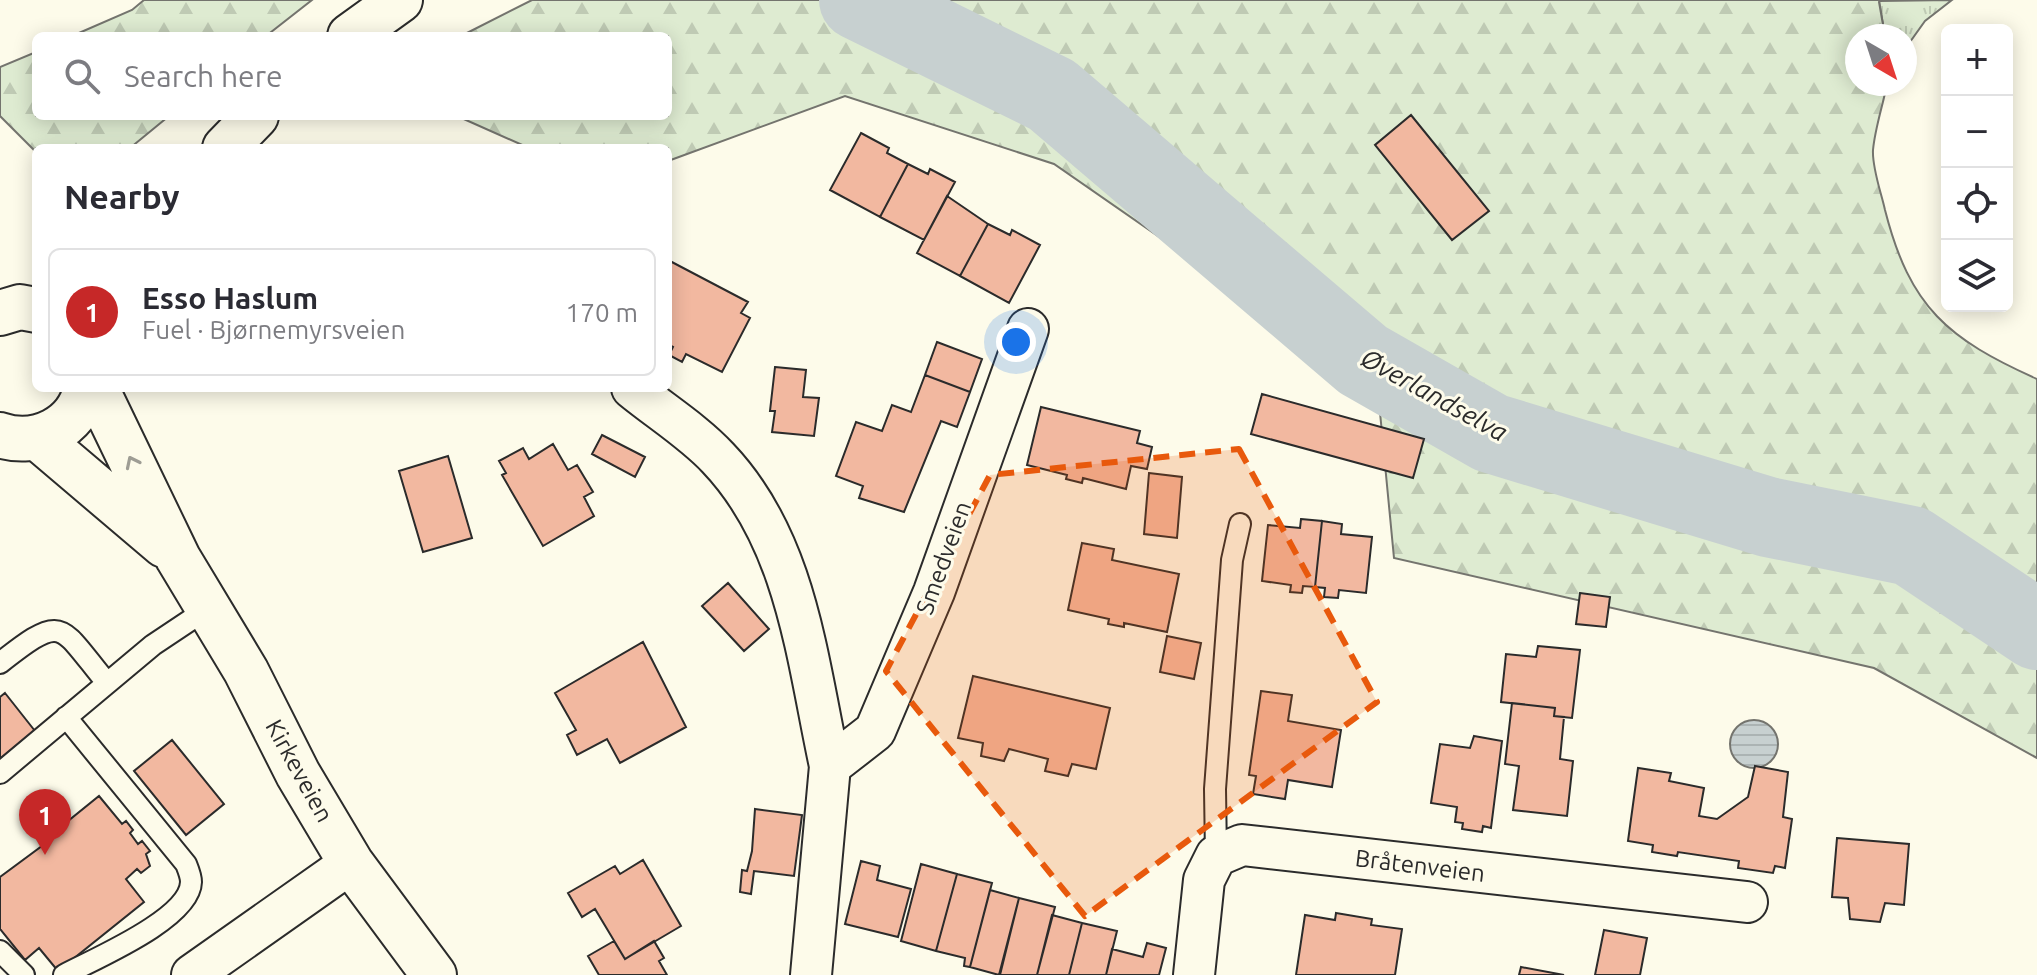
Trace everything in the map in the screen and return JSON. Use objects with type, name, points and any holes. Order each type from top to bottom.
[{"type":"main road","points":[[356,32],[400,0]]},
{"type":"main road","points":[[229,144],[252,120]]},
{"type":"main road","points":[[16,445],[58,429],[74,414],[84,392]]},
{"type":"main road","name":"Kirkeveien","points":[[98,392],[178,558],[210,607],[298,774],[351,863],[434,975]]},
{"type":"main road","name":"Kirkeveien","points":[[16,445],[178,558]]},
{"type":"street","name":"Smedveien","points":[[830,766],[875,731],[934,592],[1028,329]]},
{"type":"street","points":[[637,392],[718,458],[755,510],[782,564],[797,605],[830,766],[811,975]]},
{"type":"street","name":"Bråtenveien","points":[[1216,856],[1242,845],[1747,902]]},
{"type":"street","points":[[1194,975],[1204,880],[1216,856]]},
{"type":"street","points":[[192,975],[351,863]]},
{"type":"lane","points":[[1216,856],[1215,789],[1232,560],[1240,524]]},
{"type":"lane","points":[[0,773],[153,645],[210,607]]},
{"type":"lane","points":[[0,663],[37,633],[51,629],[65,633],[107,683]]},
{"type":"lane","points":[[64,975],[164,921],[188,893],[191,881],[186,864],[66,717]]},
{"type":"lane","points":[[0,951],[24,975]]},
{"type":"highlighted area","points":[[1239,449],[1377,702],[1085,916],[886,671],[990,475]]},
{"type":"green space","points":[[144,0],[312,0],[271,32],[81,32],[132,10]]},
{"type":"green space","points":[[532,0],[1882,0],[1879,2],[1883,24],[1845,24],[1845,96],[1884,96],[1873,157],[1895,244],[1921,296],[1937,316],[1979,350],[2037,379],[2037,758],[1874,668],[1394,558],[1379,402],[1217,277],[1054,164],[845,96],[672,160],[672,144],[520,144],[466,120],[672,120],[672,32],[469,32]]},
{"type":"green space","points":[[1952,0],[1925,21],[1917,32],[1917,24],[1883,24],[1879,1]]},
{"type":"green space","points":[[32,54],[32,120],[164,120],[135,144],[32,144],[32,148],[0,116],[0,67]]},
{"type":"shaded area","points":[[1754,720],[1771,727],[1778,744],[1771,761],[1754,768],[1737,761],[1730,744],[1737,727]]},
{"type":"building","points":[[1411,115],[1489,211],[1452,240],[1375,145]]},
{"type":"building","points":[[861,133],[889,148],[887,153],[908,164],[880,217],[830,190]]},
{"type":"building","points":[[908,164],[928,174],[930,169],[955,182],[924,240],[880,217]]},
{"type":"building","points":[[947,196],[988,224],[960,276],[917,253]]},
{"type":"building","points":[[988,224],[1010,235],[1012,230],[1040,245],[1009,303],[960,276]]},
{"type":"building","points":[[672,262],[748,302],[741,313],[750,318],[722,372],[686,354],[682,362],[672,357]]},
{"type":"building","points":[[937,342],[982,359],[970,392],[925,375]]},
{"type":"building","points":[[775,367],[806,370],[803,397],[819,398],[814,436],[772,432],[775,411],[770,411]]},
{"type":"building","points":[[925,375],[970,392],[957,427],[941,421],[904,512],[859,498],[863,486],[836,476],[856,422],[882,431],[892,405],[911,412]]},
{"type":"building","points":[[1262,394],[1424,439],[1413,478],[1251,434]]},
{"type":"building","points":[[1041,407],[1140,431],[1137,443],[1152,447],[1147,469],[1131,466],[1126,489],[1083,478],[1082,483],[1066,479],[1067,475],[1027,465]]},
{"type":"building","points":[[602,435],[645,457],[635,477],[592,454]]},
{"type":"building","points":[[553,444],[568,470],[577,465],[593,492],[584,497],[594,516],[543,546],[502,475],[506,473],[499,461],[523,448],[529,459]]},
{"type":"building","points":[[448,456],[472,538],[423,552],[399,471]]},
{"type":"building","points":[[1149,473],[1182,477],[1177,538],[1144,534]]},
{"type":"building","points":[[1301,519],[1322,521],[1315,587],[1303,586],[1302,593],[1290,592],[1291,585],[1262,581],[1268,525],[1300,528]]},
{"type":"building","points":[[1322,521],[1342,524],[1341,534],[1372,537],[1366,593],[1339,590],[1338,598],[1324,597],[1325,588],[1315,587]]},
{"type":"building","points":[[1082,543],[1114,549],[1112,560],[1179,574],[1167,632],[1124,623],[1124,627],[1108,624],[1109,619],[1068,610]]},
{"type":"building","points":[[728,583],[769,629],[744,651],[702,606]]},
{"type":"building","points":[[1580,593],[1610,597],[1606,627],[1576,624]]},
{"type":"building","points":[[1167,636],[1201,643],[1194,679],[1160,672]]},
{"type":"building","points":[[643,642],[686,727],[620,763],[607,739],[577,755],[567,735],[576,730],[555,693]]},
{"type":"building","points":[[1538,646],[1580,650],[1572,718],[1554,716],[1555,708],[1501,702],[1506,654],[1536,657]]},
{"type":"building","points":[[973,676],[1110,708],[1096,769],[1072,764],[1068,776],[1045,771],[1048,759],[1009,749],[1004,761],[981,756],[983,743],[958,738]]},
{"type":"building","points":[[1261,691],[1292,695],[1288,721],[1341,730],[1332,787],[1288,780],[1285,799],[1253,794],[1256,776],[1249,775]]},
{"type":"building","points":[[5,693],[35,731],[0,759],[0,697]]},
{"type":"building","points":[[1512,703],[1555,708],[1554,716],[1564,717],[1560,759],[1573,761],[1567,816],[1513,810],[1519,766],[1505,764]]},
{"type":"building","points":[[1474,736],[1502,741],[1491,828],[1483,826],[1482,832],[1462,829],[1463,823],[1455,822],[1457,807],[1431,803],[1440,744],[1470,748]]},
{"type":"building","points":[[172,740],[224,804],[186,835],[134,771]]},
{"type":"building","points":[[1755,766],[1788,772],[1783,817],[1792,819],[1785,868],[1775,866],[1773,873],[1738,868],[1739,861],[1678,852],[1677,856],[1652,852],[1653,845],[1628,841],[1638,768],[1671,773],[1669,781],[1704,788],[1699,816],[1717,819],[1748,797]]},
{"type":"building","points":[[99,796],[122,824],[126,821],[138,844],[142,841],[150,851],[146,854],[150,866],[141,873],[137,869],[126,879],[144,902],[58,971],[39,948],[25,960],[0,929],[0,877],[54,837],[52,834]]},
{"type":"building","points":[[755,809],[802,815],[794,876],[754,871],[751,894],[740,892],[742,870],[747,871],[752,851]]},
{"type":"building","points":[[1837,838],[1909,844],[1904,905],[1885,903],[1880,922],[1850,919],[1848,898],[1832,897]]},
{"type":"building","points":[[643,860],[681,926],[625,959],[595,909],[582,917],[568,893],[615,866],[620,874]]},
{"type":"building","points":[[861,861],[880,866],[877,880],[911,889],[898,937],[845,924]]},
{"type":"building","points":[[921,864],[957,874],[936,951],[901,941]]},
{"type":"building","points":[[957,874],[992,883],[970,967],[964,966],[965,958],[936,951]]},
{"type":"building","points":[[990,890],[1019,898],[999,975],[970,967]]},
{"type":"building","points":[[1019,898],[1055,907],[1037,975],[1000,975]]},
{"type":"building","points":[[1336,913],[1372,919],[1371,925],[1402,929],[1395,975],[1296,975],[1305,915],[1335,920]]},
{"type":"building","points":[[1052,915],[1082,923],[1069,975],[1037,975]]},
{"type":"building","points":[[1082,923],[1117,931],[1106,975],[1069,975]]},
{"type":"building","points":[[1604,930],[1647,938],[1640,975],[1595,975]]},
{"type":"building","points":[[614,941],[625,959],[654,941],[664,958],[659,961],[667,975],[599,975],[588,956]]},
{"type":"building","points":[[1147,943],[1166,948],[1159,975],[1106,975],[1112,949],[1143,957]]},
{"type":"building","points":[[1521,967],[1564,975],[1519,975]]},
{"type":"waterway","name":"Øverlandselva","points":[[859,0],[1052,95],[1363,360],[1491,433],[1768,517],[1911,546],[2037,630]]},
{"type":"place","name":"Esso Haslum","points":[[45,855]]}]
